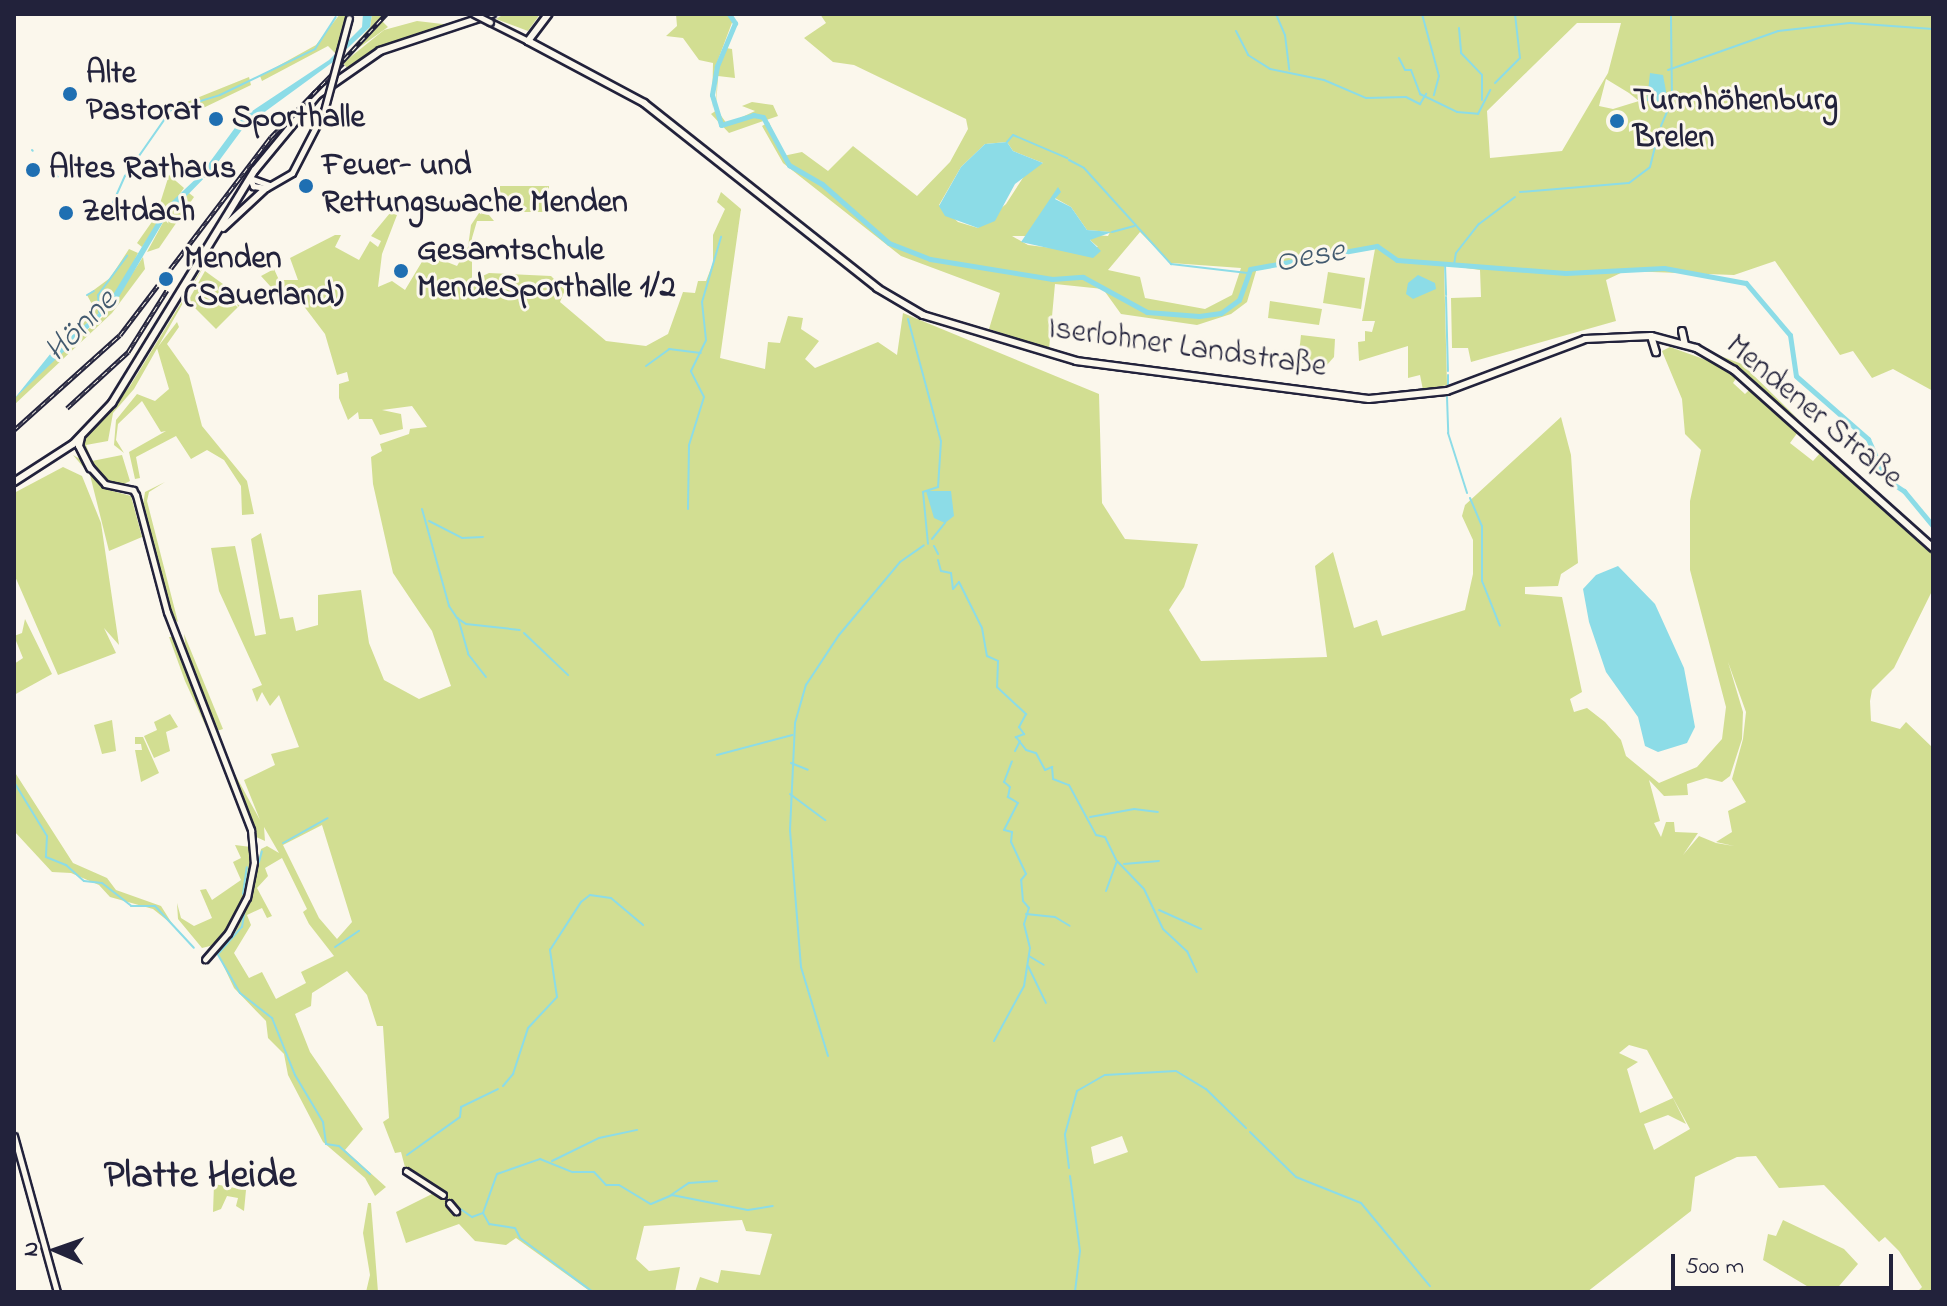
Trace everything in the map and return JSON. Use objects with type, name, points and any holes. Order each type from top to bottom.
[{"type":"main road","points":[[14,482],[73,444],[140,364],[250,178],[308,104],[357,63],[402,42],[492,14]]},
{"type":"main road","points":[[528,41],[546,14]]},
{"type":"main road","points":[[528,41],[546,14]]},
{"type":"main road","points":[[537,30],[541,47]]},
{"type":"main road","points":[[528,41],[541,47]]},
{"type":"main road","name":"Iserlohner Landstraße","points":[[541,47],[637,98],[710,152],[717,150],[716,157],[903,305],[1029,350],[1076,361],[1358,398],[1399,399],[1464,386],[1585,339],[1651,336]]},
{"type":"main road","points":[[215,236],[266,188]]},
{"type":"main road","points":[[1682,331],[1685,345]]},
{"type":"main road","points":[[1651,336],[1656,352]]},
{"type":"main road","name":"Mendener Straße","points":[[1651,336],[1685,345],[1734,370],[1933,548]]},
{"type":"main road","points":[[83,434],[78,444],[90,468]]},
{"type":"main road","points":[[60,454],[73,450],[84,458]]},
{"type":"street","points":[[250,178],[253,186],[266,188],[301,162],[324,111],[348,14]]},
{"type":"street","points":[[473,14],[528,41]]},
{"type":"street","points":[[250,178],[274,185]]},
{"type":"street","points":[[73,444],[90,468],[111,488],[133,490],[173,629],[246,811],[254,843],[247,897],[228,933],[205,959]]},
{"type":"street","points":[[14,1136],[57,1292]]},
{"type":"street","points":[[406,1171],[443,1195]]},
{"type":"street","points":[[449,1203],[456,1211]]},
{"type":"green space","points":[[340,14],[345,14],[345,21],[336,54],[328,46],[262,81],[260,76],[316,45]]},
{"type":"green space","points":[[372,14],[385,14],[381,20],[388,27],[343,59],[370,27]]},
{"type":"green space","points":[[504,14],[540,14],[528,31],[496,19]]},
{"type":"green space","points":[[676,14],[725,14],[733,20],[715,68],[712,109],[713,63],[699,60],[683,38],[666,36],[677,26]]},
{"type":"green space","points":[[820,14],[1933,14],[1933,391],[1893,369],[1872,378],[1853,351],[1840,355],[1775,261],[1734,275],[1625,271],[1606,280],[1616,321],[1471,362],[1468,348],[1452,348],[1451,298],[1481,297],[1480,270],[1444,265],[1447,385],[1423,390],[1420,375],[1408,378],[1408,346],[1359,361],[1358,342],[1365,341],[1365,331],[1372,332],[1375,321],[1362,321],[1375,249],[1257,268],[1247,302],[1231,314],[1197,325],[1121,314],[1103,289],[1055,284],[1049,349],[989,329],[1000,293],[901,256],[783,163],[762,126],[769,122],[783,156],[802,152],[828,171],[853,146],[917,196],[950,162],[968,129],[966,119],[854,65],[833,62],[804,38],[826,23]],"holes":[[[1577,23],[1621,23],[1608,73],[1562,151],[1490,158],[1487,111]],[[1606,79],[1639,101],[1613,109],[1599,106]],[[1007,142],[1013,151],[1043,163],[1028,170],[1006,204],[978,228],[958,222],[939,205],[961,167],[985,144]],[[1055,198],[1071,207],[1087,230],[1110,232],[1108,236],[1094,235],[1090,240],[1098,247],[1060,249],[1028,245],[1012,236],[1026,236]],[[1140,232],[1171,263],[1241,268],[1232,295],[1205,309],[1145,298],[1140,277],[1108,270]]]},
{"type":"green space","points":[[417,21],[451,25],[386,45],[347,68],[343,63],[384,30]]},
{"type":"green space","points":[[726,48],[732,49],[735,78],[718,76],[716,108],[717,72]]},
{"type":"green space","points":[[249,77],[251,85],[201,109],[195,103],[177,106]]},
{"type":"green space","points":[[752,102],[773,105],[778,116],[729,133],[711,114],[717,110],[727,124],[755,111],[742,106]]},
{"type":"green space","points":[[169,175],[184,188],[142,247],[137,243],[156,216]]},
{"type":"green space","points":[[500,186],[549,186],[548,212],[500,212]]},
{"type":"green space","points":[[721,192],[741,209],[720,358],[765,369],[768,342],[780,343],[788,316],[803,318],[801,329],[819,341],[805,359],[815,368],[878,342],[897,355],[903,313],[1099,394],[1102,503],[1125,539],[1198,544],[1184,587],[1169,610],[1201,661],[1327,657],[1315,566],[1333,552],[1354,628],[1377,620],[1382,636],[1465,610],[1473,574],[1473,540],[1462,516],[1465,505],[1561,417],[1571,455],[1578,563],[1561,574],[1558,586],[1525,587],[1525,594],[1562,597],[1582,692],[1570,699],[1574,712],[1587,708],[1605,722],[1621,740],[1626,756],[1659,783],[1697,767],[1722,739],[1726,707],[1690,570],[1690,501],[1701,450],[1685,434],[1682,399],[1662,351],[1670,347],[1723,366],[1737,377],[1733,383],[1745,394],[1750,389],[1798,432],[1790,443],[1813,461],[1821,452],[1922,540],[1933,553],[1933,589],[1894,668],[1872,690],[1870,701],[1871,721],[1900,729],[1906,722],[1933,748],[1933,1292],[1917,1292],[1922,1287],[1899,1251],[1885,1237],[1879,1242],[1824,1185],[1779,1188],[1756,1156],[1737,1157],[1695,1177],[1691,1211],[1587,1292],[695,1292],[700,1277],[718,1283],[721,1270],[760,1275],[772,1234],[746,1231],[742,1220],[644,1226],[636,1259],[649,1271],[680,1267],[675,1292],[591,1292],[516,1238],[506,1245],[475,1241],[459,1224],[406,1243],[396,1212],[432,1194],[406,1171],[401,1152],[395,1153],[383,1122],[389,1118],[383,1026],[377,1026],[367,995],[347,971],[312,993],[311,1006],[295,1014],[310,1052],[363,1129],[345,1150],[386,1187],[375,1196],[365,1178],[323,1142],[288,1075],[284,1054],[268,1038],[266,1021],[234,988],[217,952],[234,935],[249,904],[261,849],[267,846],[279,853],[264,827],[265,841],[254,836],[231,767],[260,820],[244,780],[275,765],[271,754],[299,747],[279,695],[270,706],[262,692],[257,702],[252,689],[262,685],[219,591],[211,548],[235,546],[255,636],[266,634],[251,539],[261,533],[280,619],[293,617],[296,631],[318,625],[318,595],[361,590],[369,643],[384,680],[419,699],[451,686],[432,631],[393,573],[373,484],[371,457],[382,451],[380,444],[409,434],[410,429],[427,427],[412,406],[382,410],[401,414],[403,429],[380,435],[372,419],[359,419],[358,412],[348,420],[339,398],[339,384],[349,381],[347,372],[337,375],[325,334],[303,305],[301,288],[280,297],[261,276],[274,269],[279,280],[298,280],[290,258],[335,235],[341,235],[335,247],[359,260],[370,241],[378,247],[381,241],[371,236],[390,213],[397,215],[382,254],[378,287],[392,281],[405,290],[423,260],[433,265],[437,258],[457,266],[468,247],[471,225],[479,213],[489,215],[494,221],[477,221],[472,238],[472,281],[489,273],[551,276],[565,290],[560,302],[606,341],[646,346],[668,334],[683,292],[695,293],[698,281],[706,281],[713,263],[713,235],[725,209],[717,202]],"holes":[[[1728,662],[1746,712],[1743,739],[1732,779],[1746,802],[1728,811],[1732,832],[1716,842],[1734,846],[1716,843],[1699,836],[1683,855],[1698,833],[1675,832],[1674,822],[1666,822],[1661,837],[1654,823],[1660,821],[1649,780],[1664,796],[1688,795],[1687,784],[1706,778],[1722,782],[1730,776],[1742,739],[1743,712]],[[322,825],[352,922],[337,939],[319,918],[283,845]],[[282,858],[307,909],[303,912],[309,924],[334,956],[301,972],[306,983],[276,999],[262,972],[249,978],[234,953],[251,925],[247,915],[262,908],[267,918],[272,916],[257,888],[268,876],[265,868]],[[1629,1045],[1647,1050],[1690,1129],[1654,1150],[1644,1124],[1668,1115],[1686,1124],[1673,1098],[1640,1113],[1627,1069],[1638,1062],[1619,1053]],[[1122,1136],[1128,1152],[1094,1164],[1091,1147]]]},
{"type":"green space","points":[[189,193],[194,197],[159,248],[147,252],[166,217]]},
{"type":"green space","points":[[129,249],[138,253],[123,284],[105,308],[78,331],[94,308],[87,295],[110,278]]},
{"type":"green space","points":[[143,257],[145,269],[112,313],[14,405],[14,399],[55,357],[105,315]]},
{"type":"green space","points":[[208,259],[134,389],[113,413],[108,441],[86,445],[92,461],[122,455],[130,481],[116,488],[102,480],[80,445],[130,386]]},
{"type":"green space","points":[[205,271],[245,300],[216,329],[188,301]]},
{"type":"green space","points":[[1328,272],[1365,278],[1361,309],[1323,303]]},
{"type":"green space","points":[[1270,301],[1322,309],[1319,325],[1268,318]]},
{"type":"green space","points":[[177,322],[179,327],[167,344],[189,375],[202,426],[247,481],[254,514],[242,515],[241,486],[224,460],[207,450],[191,459],[176,436],[136,457],[140,478],[135,479],[129,452],[166,431],[161,432],[142,401],[118,424],[116,440],[124,453],[114,445],[116,420],[137,394],[155,401],[169,389],[157,348]]},
{"type":"green space","points":[[1301,335],[1335,339],[1334,357],[1326,366],[1298,362]]},
{"type":"green space","points":[[1694,346],[1742,364],[1799,420],[1737,369]]},
{"type":"green space","points":[[73,455],[105,489],[131,496],[142,537],[109,551],[90,475]]},
{"type":"green space","points":[[63,467],[82,476],[101,523],[119,645],[104,628],[116,653],[58,675],[14,574],[14,493]]},
{"type":"green space","points":[[165,482],[149,492],[147,501],[178,622],[172,618],[143,505],[145,492]]},
{"type":"green space","points":[[25,619],[52,674],[14,695],[14,664],[23,658],[14,636],[22,633]]},
{"type":"green space","points":[[184,634],[223,729],[215,730],[187,658]]},
{"type":"green space","points":[[169,637],[173,637],[207,729],[185,681]]},
{"type":"green space","points":[[170,714],[178,727],[166,732],[170,751],[154,758],[144,736],[157,730],[154,722]]},
{"type":"green space","points":[[112,720],[116,751],[102,754],[94,725]]},
{"type":"green space","points":[[135,737],[143,737],[159,773],[141,782],[135,750],[142,750],[141,744],[135,744]]},
{"type":"green space","points":[[14,771],[73,863],[107,878],[116,890],[161,906],[173,925],[153,909],[110,897],[99,885],[71,873],[52,872],[14,831]]},
{"type":"green space","points":[[235,845],[251,847],[248,889],[233,923],[214,945],[202,948],[178,919],[177,903],[181,918],[194,926],[212,918],[200,890],[206,889],[212,900],[241,880],[233,862],[241,858]]},
{"type":"green space","points":[[214,1184],[246,1190],[244,1211],[236,1206],[238,1198],[227,1196],[221,1209],[213,1212]]},
{"type":"green space","points":[[368,1203],[371,1203],[378,1292],[366,1292],[370,1275],[363,1233]]},
{"type":"green space","points":[[1783,1220],[1844,1249],[1858,1264],[1834,1292],[1817,1292],[1763,1260],[1768,1234],[1776,1236]]},
{"type":"water","points":[[363,14],[372,14],[370,27],[333,62],[244,127],[213,169],[166,217],[116,302],[14,399],[51,353],[105,308],[166,207],[201,174],[243,117],[329,60],[362,27]]},
{"type":"water","points":[[1650,73],[1663,75],[1668,102],[1647,101]]},
{"type":"water","points":[[1007,142],[1013,151],[1043,163],[1015,184],[995,221],[978,228],[945,216],[939,206],[961,167],[985,144]]},
{"type":"water","points":[[1058,187],[1061,192],[1055,199],[1071,207],[1087,230],[1112,232],[1090,240],[1101,251],[1093,258],[1021,242]]},
{"type":"water","points":[[1418,275],[1435,283],[1436,289],[1413,299],[1406,294],[1408,283]]},
{"type":"water","points":[[926,491],[951,491],[954,516],[945,523],[934,518]]},
{"type":"water","points":[[1618,566],[1655,604],[1684,668],[1695,727],[1687,743],[1658,752],[1645,746],[1638,717],[1606,672],[1589,622],[1583,589],[1596,575]]},
{"type":"waterway","name":"Oese","points":[[729,14],[735,23],[717,66],[712,95],[721,125],[753,115],[763,117],[789,165],[822,184],[889,243],[930,259],[1052,279],[1083,277],[1147,312],[1199,316],[1221,313],[1239,300],[1250,269],[1377,246],[1397,260],[1566,273],[1664,268],[1746,283],[1790,335],[1796,376],[1868,439],[1886,479],[1904,491],[1933,526]]},
{"type":"waterway","points":[[1276,14],[1285,35],[1289,70]]},
{"type":"waterway","points":[[1422,14],[1439,76],[1434,95]]},
{"type":"waterway","points":[[1495,83],[1520,58],[1515,14]]},
{"type":"waterway","points":[[1661,126],[1672,100],[1671,14]]},
{"type":"waterway","points":[[112,205],[125,176],[171,110],[220,95],[315,49],[336,17]]},
{"type":"waterway","points":[[1668,70],[1778,31],[1850,23],[1933,29]]},
{"type":"waterway","points":[[1459,28],[1461,53],[1482,75],[1482,100]]},
{"type":"waterway","points":[[1236,31],[1248,55],[1270,69],[1324,80],[1366,98],[1406,97],[1420,104],[1426,94]]},
{"type":"waterway","points":[[1399,58],[1405,70],[1411,70],[1420,94],[1457,112],[1478,114],[1490,90]]},
{"type":"waterway","points":[[1520,192],[1629,183],[1650,167],[1659,132]]},
{"type":"waterway","points":[[1007,142],[1013,135],[1067,158]]},
{"type":"waterway","points":[[1069,160],[1084,168],[1171,264],[1247,273]]},
{"type":"waterway","points":[[52,171],[58,177]]},
{"type":"waterway","points":[[1454,265],[1456,253],[1479,224],[1515,197]]},
{"type":"waterway","points":[[1112,232],[1134,226]]},
{"type":"waterway","points":[[688,509],[689,445],[704,397],[691,371],[706,340],[702,302],[721,237]]},
{"type":"waterway","name":"Hönne","points":[[99,312],[98,295],[127,256]]},
{"type":"waterway","points":[[1445,264],[1446,295]]},
{"type":"waterway","name":"Hönne","points":[[87,295],[94,291]]},
{"type":"waterway","points":[[1446,297],[1448,371]]},
{"type":"waterway","points":[[908,319],[941,441],[938,487],[923,492],[928,544]]},
{"type":"waterway","points":[[646,366],[669,349],[701,353]]},
{"type":"waterway","points":[[1448,375],[1448,385]]},
{"type":"waterway","points":[[1447,397],[1448,433],[1467,493]]},
{"type":"waterway","points":[[1470,498],[1482,526],[1482,581],[1500,626]]},
{"type":"waterway","points":[[422,509],[449,606],[457,618],[466,624],[520,630]]},
{"type":"waterway","points":[[429,521],[462,538],[483,537]]},
{"type":"waterway","points":[[932,539],[945,523]]},
{"type":"waterway","points":[[828,1056],[801,967],[790,830],[795,723],[806,685],[839,635],[900,562],[924,545]]},
{"type":"waterway","points":[[934,546],[938,554]]},
{"type":"waterway","points":[[938,560],[941,571],[951,573],[953,589],[959,582],[982,628],[987,656],[998,661],[997,687],[1026,714],[1019,727],[1024,734],[1016,737],[1026,750],[1036,753],[1045,770],[1052,767],[1053,779],[1069,785],[1096,835],[1105,837],[1116,860],[1144,889],[1163,929],[1187,951],[1197,972]]},
{"type":"waterway","points":[[458,618],[468,654],[486,677]]},
{"type":"waterway","points":[[524,633],[568,675]]},
{"type":"waterway","points":[[717,755],[792,735]]},
{"type":"waterway","points":[[1015,751],[1020,741]]},
{"type":"waterway","points":[[994,1041],[1024,986],[1030,948],[1024,924],[1029,908],[1023,901],[1021,880],[1026,874],[1011,842],[1012,832],[1004,830],[1018,803],[1008,797],[1010,787],[1004,782],[1012,761]]},
{"type":"waterway","points":[[791,763],[808,770]]},
{"type":"waterway","points":[[14,782],[47,836],[46,857],[66,865],[84,881],[102,883],[131,906],[155,906],[194,948]]},
{"type":"waterway","points":[[790,794],[825,820]]},
{"type":"waterway","points":[[1090,817],[1134,809],[1158,812]]},
{"type":"waterway","points":[[283,843],[328,818]]},
{"type":"waterway","points":[[259,862],[262,851]]},
{"type":"waterway","points":[[1124,864],[1159,861]]},
{"type":"waterway","points":[[1106,891],[1116,863]]},
{"type":"waterway","points":[[243,894],[247,867]]},
{"type":"waterway","points":[[503,1086],[513,1074],[528,1028],[557,997],[550,950],[581,902],[590,895],[611,898],[643,925]]},
{"type":"waterway","points":[[219,953],[242,927],[245,909]]},
{"type":"waterway","points":[[1159,910],[1201,929]]},
{"type":"waterway","points":[[1026,914],[1055,917],[1070,926]]},
{"type":"waterway","points":[[335,947],[359,931]]},
{"type":"waterway","points":[[217,953],[240,993],[272,1018],[295,1075],[323,1122],[326,1144],[339,1146],[370,1174]]},
{"type":"waterway","points":[[1029,956],[1044,965]]},
{"type":"waterway","points":[[1028,966],[1046,1003]]},
{"type":"waterway","points":[[1069,1168],[1065,1134],[1077,1091],[1105,1075],[1176,1071],[1206,1089],[1246,1128]]},
{"type":"waterway","points":[[407,1155],[460,1117],[461,1107],[498,1089]]},
{"type":"waterway","points":[[552,1161],[599,1138],[637,1130]]},
{"type":"waterway","points":[[1250,1132],[1296,1177],[1361,1203],[1430,1286]]},
{"type":"waterway","points":[[483,1213],[497,1174],[540,1159],[573,1172],[594,1172],[606,1185],[619,1185],[651,1204],[672,1195],[748,1210],[773,1206]]},
{"type":"waterway","points":[[1070,1176],[1080,1251],[1075,1292]]},
{"type":"waterway","points":[[671,1195],[689,1183],[717,1181]]},
{"type":"waterway","points":[[442,1196],[472,1217],[483,1213],[489,1224],[515,1228],[520,1238],[593,1292]]},
{"type":"railway","points":[[336,68],[386,14]]},
{"type":"railway","points":[[14,430],[120,335],[271,137],[343,63]]},
{"type":"railway","points":[[67,408],[128,352],[167,290]]},
{"type":"place","name":"Alte Pastorat","points":[[70,94]]},
{"type":"place","name":"Sporthalle","points":[[216,119]]},
{"type":"place","name":"Turmhöhenburg Brelen","points":[[1617,121]]},
{"type":"place","name":"Altes Rathaus","points":[[33,170]]},
{"type":"place","name":"Feuer- und Rettungswache Menden","points":[[306,186]]},
{"type":"place","name":"Zeltdach","points":[[66,213]]},
{"type":"place","name":"Gesamtschule MendeSporthalle 1/2","points":[[401,271]]},
{"type":"place","name":"Menden (Sauerland)","points":[[166,279]]},
{"type":"district","name":"Platte Heide","points":[[200,1177]]}]
